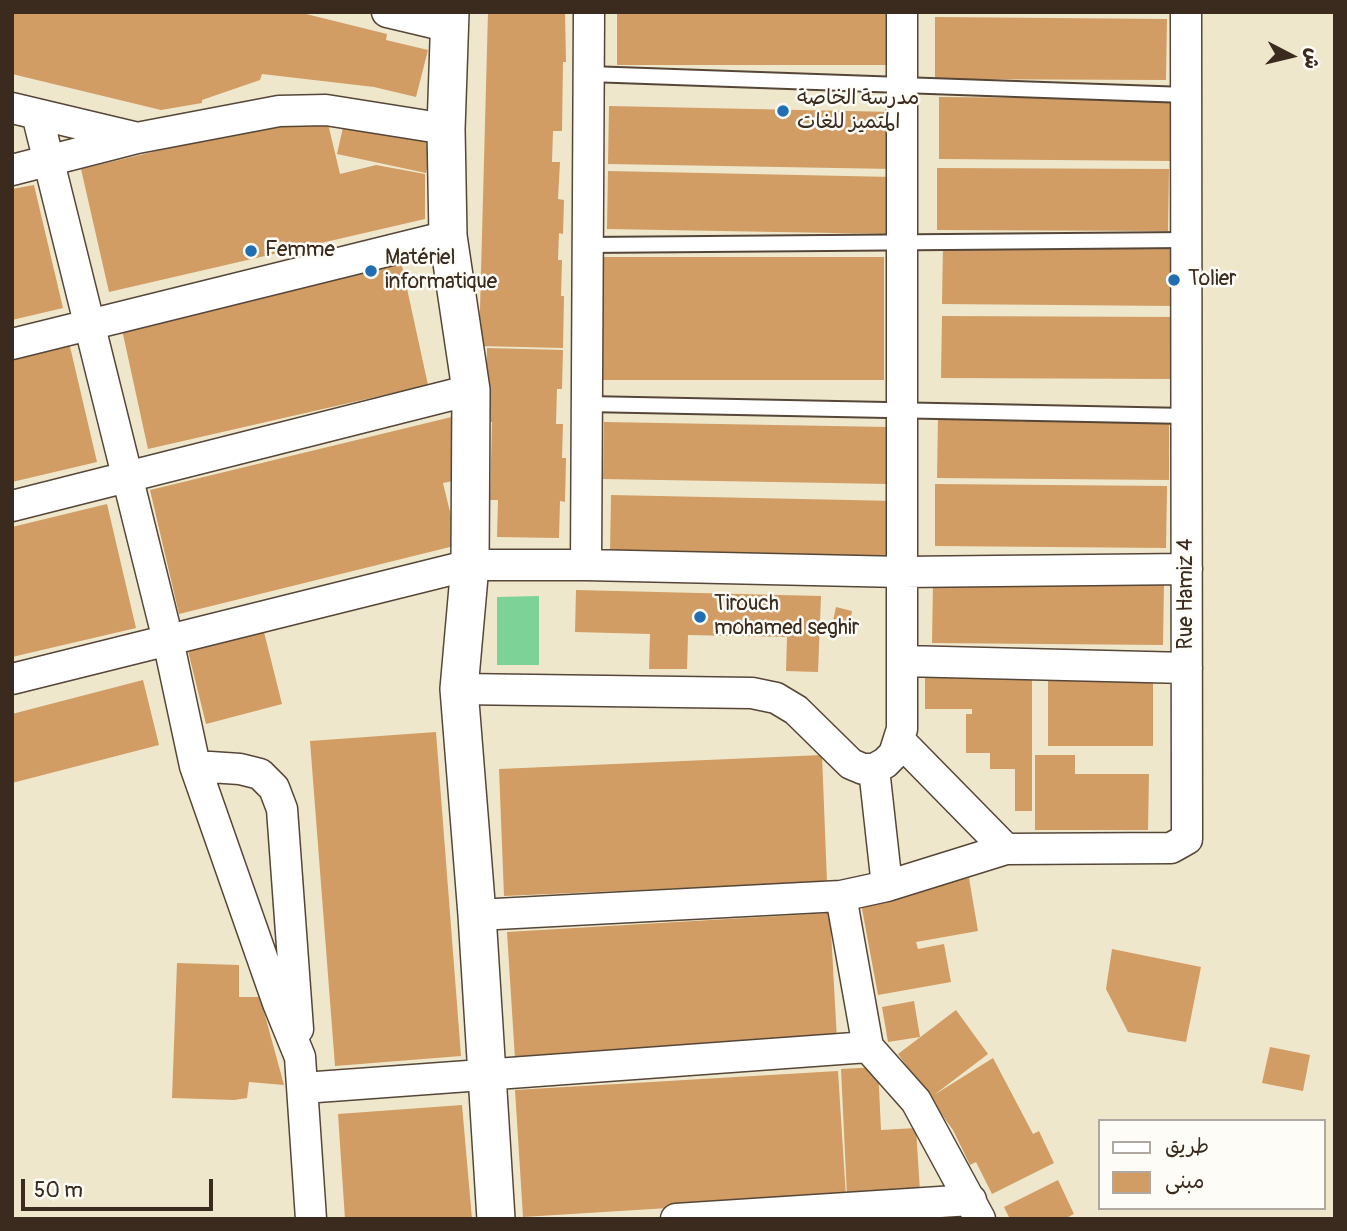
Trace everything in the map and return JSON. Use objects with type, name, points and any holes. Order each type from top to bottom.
[{"type":"street","points":[[387,12],[450,20],[446,129],[449,236],[471,390],[470,565],[459,689],[478,915],[496,1219]]},
{"type":"street","points":[[586,565],[589,12]]},
{"type":"street","points":[[459,689],[752,693],[776,698],[796,710],[851,764],[863,769],[874,769],[885,764],[894,754],[902,729],[903,660],[902,12]]},
{"type":"street","name":"Rue Hamiz 4","points":[[1006,849],[1171,848],[1187,839],[1186,12]]},
{"type":"street","points":[[12,170],[137,138],[279,111],[326,110],[446,129]]},
{"type":"street","points":[[25,111],[137,138]]},
{"type":"street","points":[[25,111],[49,161],[168,640],[195,766],[300,1058]]},
{"type":"street","points":[[12,344],[449,236]]},
{"type":"street","points":[[12,506],[471,390]]},
{"type":"street","points":[[12,680],[470,565],[902,572],[1187,569]]},
{"type":"street","points":[[903,660],[1187,668]]},
{"type":"street","points":[[478,915],[841,896],[887,886],[1006,849],[900,741]]},
{"type":"street","points":[[195,766],[240,769],[260,774],[274,788],[282,809],[311,1219]]},
{"type":"street","points":[[874,769],[887,886]]},
{"type":"street","points":[[676,1219],[976,1210],[916,1101],[869,1047],[841,896]]},
{"type":"street","points":[[303,1088],[869,1047]]},
{"type":"lane","points":[[589,74],[1186,95]]},
{"type":"lane","points":[[587,245],[1186,240]]},
{"type":"lane","points":[[587,404],[1187,416]]},
{"type":"green space","points":[[539,596],[539,665],[497,665],[497,597]]},
{"type":"building","points":[[12,12],[298,12],[387,34],[386,40],[428,50],[416,97],[374,87],[262,74],[260,80],[202,100],[202,103],[161,110],[12,74]]},
{"type":"building","points":[[488,12],[565,12],[566,62],[563,62],[562,131],[553,131],[552,162],[560,162],[558,199],[564,200],[563,234],[559,233],[558,260],[562,260],[563,348],[479,346]]},
{"type":"building","points":[[617,12],[898,12],[898,65],[617,65]]},
{"type":"building","points":[[935,17],[1167,19],[1166,80],[935,79]]},
{"type":"building","points":[[939,97],[1171,99],[1170,161],[939,159]]},
{"type":"building","points":[[609,106],[895,112],[894,169],[608,164]]},
{"type":"building","points":[[325,111],[340,174],[376,165],[425,174],[425,219],[109,292],[81,169]]},
{"type":"building","points":[[346,114],[434,132],[426,173],[337,154]]},
{"type":"building","points":[[937,168],[1169,169],[1168,231],[937,230]]},
{"type":"building","points":[[608,171],[894,177],[892,234],[607,229]]},
{"type":"building","points":[[34,185],[63,308],[12,320],[12,189]]},
{"type":"building","points":[[943,243],[1174,244],[1174,306],[942,304]]},
{"type":"building","points":[[602,257],[884,257],[884,380],[602,380]]},
{"type":"building","points":[[401,261],[428,385],[148,449],[121,325]]},
{"type":"building","points":[[942,316],[1173,317],[1173,379],[941,378]]},
{"type":"building","points":[[68,338],[97,462],[12,482],[12,352]]},
{"type":"building","points":[[487,348],[563,350],[562,389],[557,389],[556,424],[563,424],[562,458],[566,458],[565,502],[560,501],[559,538],[497,537],[498,500],[490,500],[492,422],[485,422]]},
{"type":"building","points":[[464,414],[463,479],[443,483],[458,545],[179,614],[150,490]]},
{"type":"building","points":[[938,416],[1169,418],[1169,480],[937,478]]},
{"type":"building","points":[[604,422],[889,427],[888,484],[603,479]]},
{"type":"building","points":[[935,484],[1167,486],[1166,548],[935,546]]},
{"type":"building","points":[[611,495],[897,501],[896,558],[610,553]]},
{"type":"building","points":[[107,504],[136,628],[12,657],[12,527]]},
{"type":"building","points":[[933,582],[1164,583],[1163,645],[932,643]]},
{"type":"building","points":[[576,590],[821,596],[818,672],[786,671],[787,637],[688,635],[687,669],[649,669],[650,634],[575,632]]},
{"type":"building","points":[[836,607],[852,611],[848,633],[831,630]]},
{"type":"building","points":[[264,632],[282,704],[206,724],[188,651]]},
{"type":"building","points":[[925,673],[1032,673],[1032,811],[1015,811],[1015,769],[990,769],[990,753],[966,753],[966,714],[972,714],[972,709],[925,709]]},
{"type":"building","points":[[1048,679],[1153,679],[1153,746],[1048,746]]},
{"type":"building","points":[[143,680],[159,745],[12,783],[12,714]]},
{"type":"building","points":[[436,732],[461,1056],[335,1066],[310,741]]},
{"type":"building","points":[[822,755],[827,882],[504,896],[499,769]]},
{"type":"building","points":[[1035,755],[1075,755],[1075,774],[1149,774],[1148,830],[1035,830]]},
{"type":"building","points":[[969,878],[978,931],[916,942],[918,949],[944,944],[951,982],[878,995],[860,898]]},
{"type":"building","points":[[830,913],[837,1040],[515,1059],[507,932]]},
{"type":"building","points":[[1112,949],[1201,967],[1186,1042],[1128,1032],[1106,989]]},
{"type":"building","points":[[177,963],[239,965],[239,997],[260,997],[284,1085],[249,1082],[247,1098],[234,1100],[172,1098]]},
{"type":"building","points":[[914,1001],[920,1037],[888,1042],[882,1007]]},
{"type":"building","points":[[956,1010],[988,1054],[934,1095],[993,1058],[1033,1134],[1039,1131],[1054,1163],[992,1194],[976,1162],[970,1165],[953,1130],[898,1054]]},
{"type":"building","points":[[1270,1047],[1310,1055],[1303,1091],[1262,1083]]},
{"type":"building","points":[[878,1067],[881,1130],[916,1128],[920,1192],[847,1196],[841,1069]]},
{"type":"building","points":[[838,1071],[846,1197],[523,1217],[515,1090]]},
{"type":"building","points":[[462,1105],[472,1219],[345,1219],[338,1114]]},
{"type":"building","points":[[1058,1180],[1074,1214],[1064,1219],[1010,1219],[1004,1207]]},
{"type":"place","name":"مدرسة الخاصة المتميز للغات","points":[[783,111]]},
{"type":"place","name":"Femme","points":[[251,251]]},
{"type":"place","name":"Matériel informatique","points":[[371,271]]},
{"type":"place","name":"Tolier","points":[[1174,280]]},
{"type":"place","name":"Tirouch mohamed seghir","points":[[700,617]]}]
